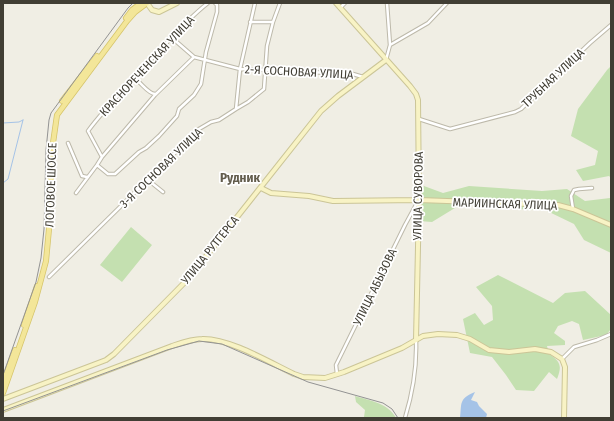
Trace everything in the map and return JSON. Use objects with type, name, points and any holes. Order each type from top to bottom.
[{"type":"main road","name":"ЛОГОВОЕ ШОССЕ","points":[[3,383],[32,302],[43,261],[46,229],[49,150],[54,114],[132,10],[141,3]]},
{"type":"main road","name":"ЛОГОВОЕ ШОССЕ","points":[[3,393],[35,302],[46,262],[49,229],[52,150],[56,115],[127,21],[138,9],[147,3]]},
{"type":"main road","points":[[147,3],[152,10],[159,12],[166,10],[176,3]]},
{"type":"main road","name":"УЛИЦА СУВОРОВА","points":[[336,3],[416,94],[419,103],[419,200],[416,340]]},
{"type":"main road","name":"УЛИЦА РУТГЕРСА","points":[[3,399],[106,360],[114,354],[188,279],[321,111],[338,96],[386,60]]},
{"type":"main road","name":"МАРИИНСКАЯ УЛИЦА","points":[[261,188],[274,194],[309,196],[333,200],[419,200],[558,205],[573,209],[611,225]]},
{"type":"main road","points":[[416,326],[420,332],[427,335],[462,336],[490,350],[509,352],[536,349],[551,352],[562,359],[566,367],[564,418]]},
{"type":"main road","points":[[3,410],[112,368],[179,344],[202,338],[228,342],[303,377],[324,378],[402,348],[427,335]]},
{"type":"main road","points":[[106,360],[112,368]]},
{"type":"street","name":"КРАСНОРЕЧЕНСКАЯ УЛИЦА","points":[[102,157],[88,131],[171,38],[194,14],[208,3]]},
{"type":"street","points":[[97,166],[108,174],[115,174],[159,136],[177,116],[180,109],[194,96],[201,84],[205,60],[217,12],[216,3]]},
{"type":"street","points":[[236,109],[240,69],[255,3]]},
{"type":"street","points":[[265,71],[267,46],[273,22],[280,3]]},
{"type":"street","points":[[340,8],[345,3]]},
{"type":"street","points":[[386,60],[390,45],[387,3]]},
{"type":"street","points":[[390,45],[428,23],[447,3]]},
{"type":"street","points":[[250,22],[273,22]]},
{"type":"street","name":"ТРУБНАЯ УЛИЦА","points":[[419,119],[450,129],[515,112],[521,109],[611,25]]},
{"type":"street","name":"2-Я СОСНОВАЯ УЛИЦА","points":[[171,38],[194,56],[240,69],[343,73],[363,77]]},
{"type":"street","points":[[76,193],[97,166],[102,157],[155,94],[194,56]]},
{"type":"street","name":"3-Я СОСНОВАЯ УЛИЦА","points":[[49,278],[200,129],[211,122],[219,120],[248,102],[264,89],[265,71]]},
{"type":"street","points":[[134,78],[151,94],[155,94]]},
{"type":"street","points":[[68,143],[82,176],[87,177]]},
{"type":"street","points":[[148,180],[163,192]]},
{"type":"street","points":[[573,209],[571,196],[574,190],[579,188],[592,188]]},
{"type":"street","name":"УЛИЦА АБЫЗОВА","points":[[337,374],[336,365],[405,225],[419,200]]},
{"type":"street","points":[[562,359],[574,347],[598,340],[611,334]]},
{"type":"street","name":"УЛИЦА СУВОРОВА","points":[[405,418],[416,367],[416,340]]},
{"type":"green space","points":[[611,66],[611,178],[609,176],[583,181],[576,170],[595,165],[598,151],[571,136],[578,109]]},
{"type":"green space","points":[[424,186],[443,193],[469,186],[542,191],[567,189],[585,201],[610,198],[611,253],[584,240],[574,224],[545,210],[527,210],[468,200],[432,222],[419,221],[421,191]]},
{"type":"green space","points":[[131,227],[152,245],[122,282],[100,265]]},
{"type":"green space","points":[[498,275],[553,303],[565,293],[585,291],[611,315],[611,329],[606,335],[583,340],[579,324],[572,321],[558,326],[554,333],[565,341],[565,345],[547,346],[549,354],[556,359],[560,367],[557,379],[549,372],[534,391],[516,390],[492,357],[470,353],[463,319],[475,313],[484,325],[493,320],[492,306],[476,287]]},
{"type":"green space","points":[[355,396],[384,406],[393,413],[396,418],[354,418],[364,417],[365,410],[356,402]]},
{"type":"water","points":[[475,392],[471,400],[477,402],[487,414],[486,418],[460,418],[463,400]]},
{"type":"waterway","points":[[3,123],[19,122],[23,120]]},
{"type":"waterway","points":[[3,183],[8,179],[23,120]]},
{"type":"tram line","points":[[3,375],[36,282],[41,258],[44,229],[46,150],[51,113],[133,3]]},
{"type":"tram line","points":[[3,411],[167,350],[199,341],[222,344],[308,382],[383,403],[392,409],[398,418]]},
{"type":"district","name":"Рудник","points":[[240,177]]}]
